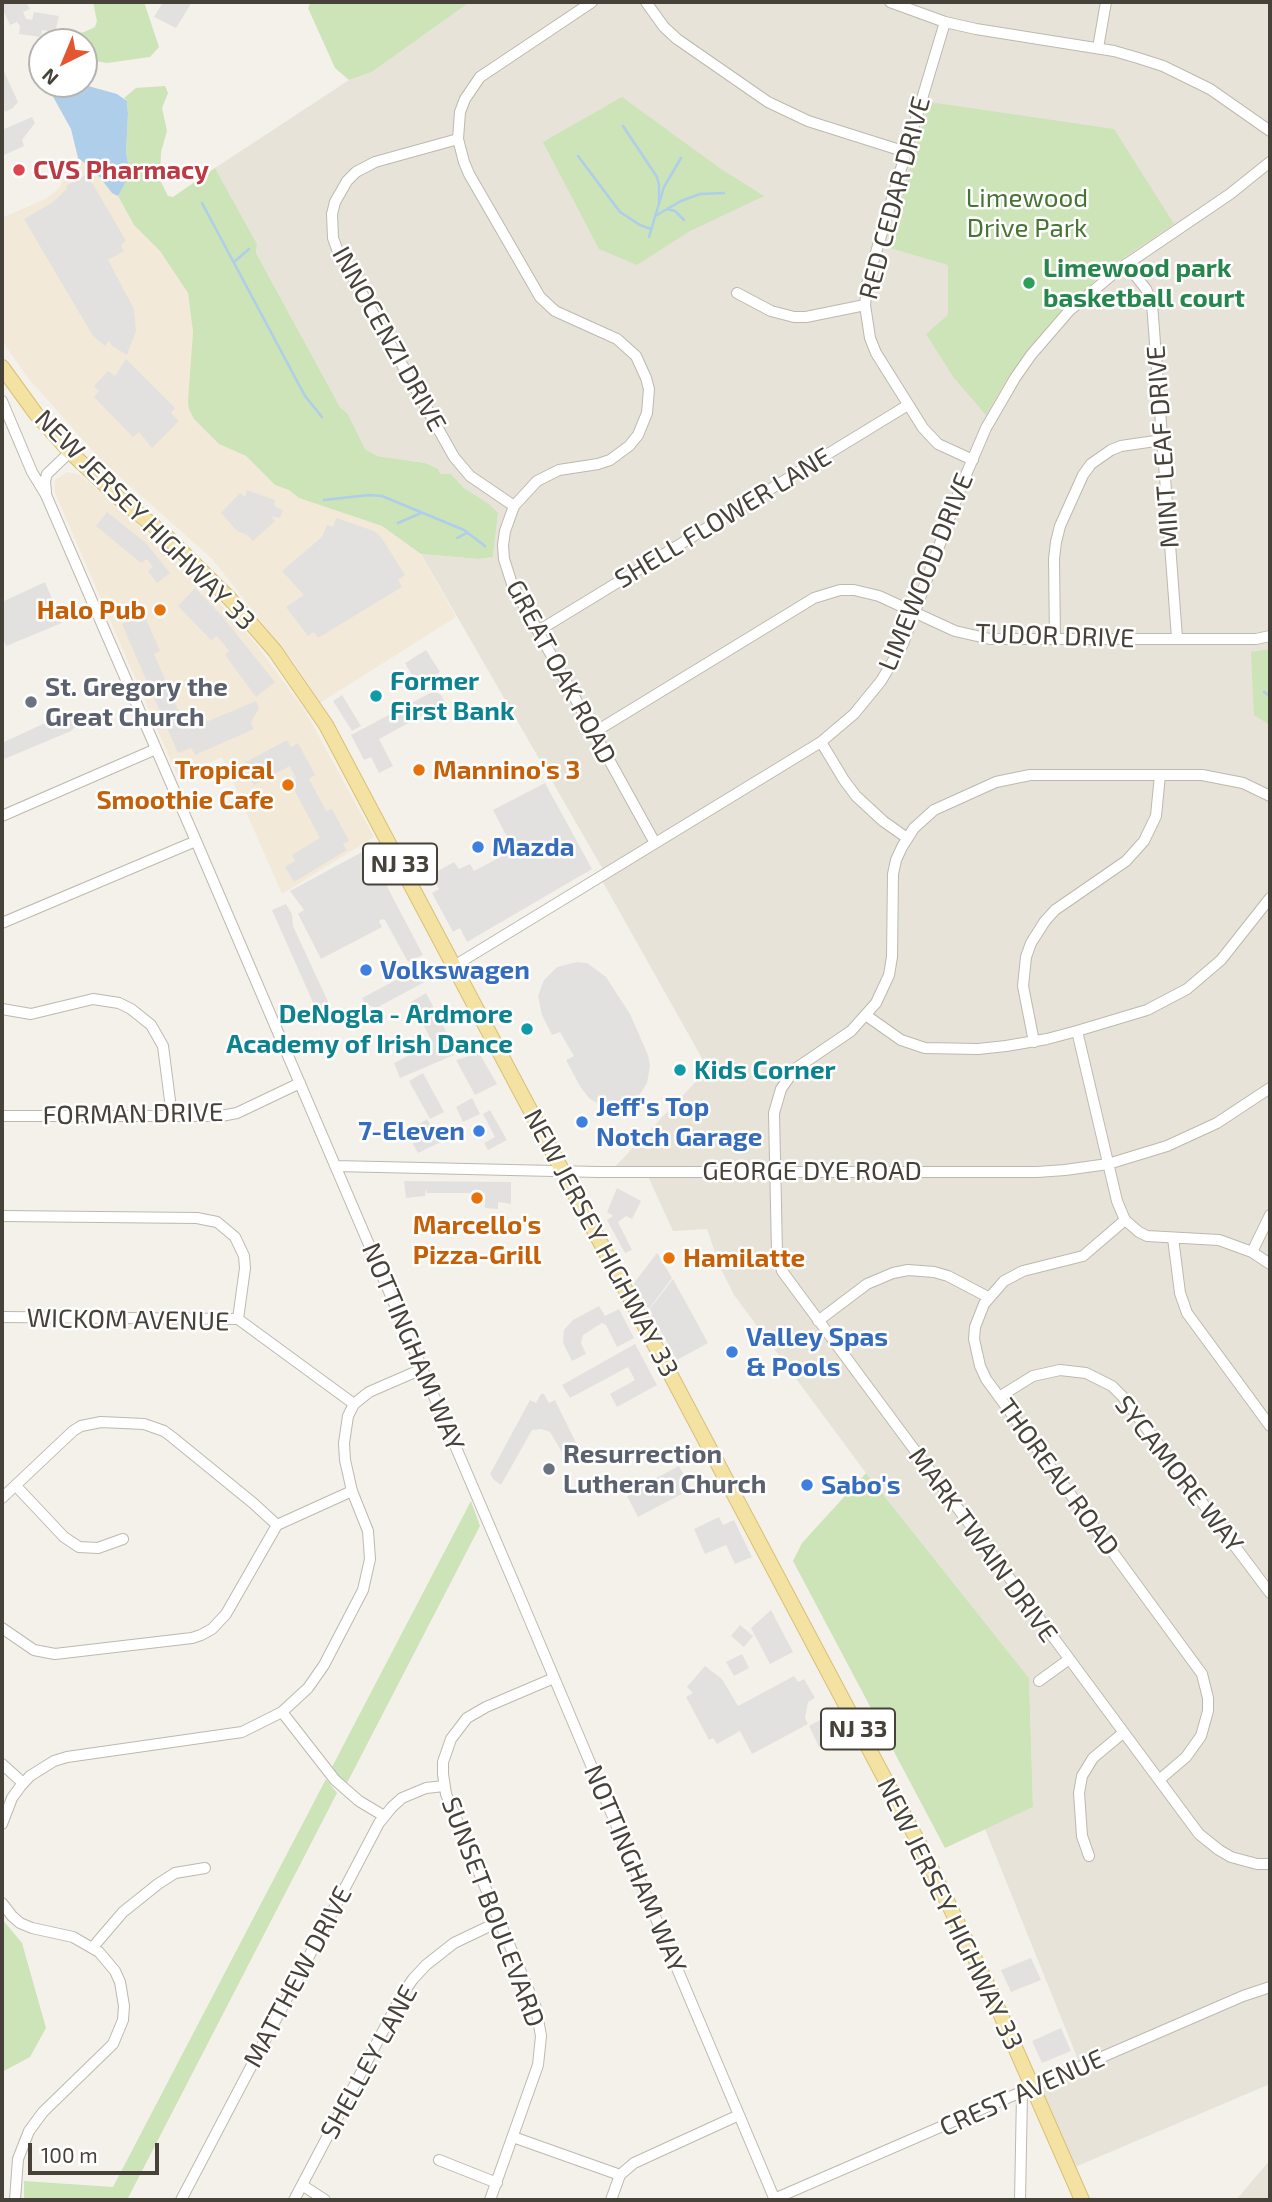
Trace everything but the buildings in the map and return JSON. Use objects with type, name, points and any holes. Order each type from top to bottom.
[{"type":"main road","name":"NEW JERSEY HIGHWAY 33","points":[[2,367],[70,452],[230,598],[275,651],[328,730],[916,1837],[972,1952],[1027,2091],[1082,2200]]},
{"type":"street","name":"GREAT OAK ROAD","points":[[592,2],[480,77],[465,99],[460,112],[458,139],[469,174],[540,297],[555,311],[617,339],[628,347],[642,366],[649,390],[643,425],[629,446],[610,460],[547,475],[527,490],[514,506],[505,531],[504,559],[512,584],[656,843]]},
{"type":"street","points":[[646,2],[664,27],[677,39],[768,102],[808,121],[906,152]]},
{"type":"street","points":[[890,2],[944,22],[1098,48],[1138,58],[1187,77],[1232,103],[1270,131]]},
{"type":"street","points":[[1098,48],[1106,2]]},
{"type":"street","name":"RED CEDAR DRIVE","points":[[944,22],[868,279],[866,323],[876,353],[923,428],[937,444],[972,460]]},
{"type":"street","name":"INNOCENZI DRIVE","points":[[458,139],[375,162],[356,172],[347,181],[335,202],[332,214],[333,238],[454,457],[470,475],[514,506]]},
{"type":"street","name":"LIMEWOOD DRIVE","points":[[454,966],[821,741],[854,714],[881,681],[902,644],[972,460],[1000,403],[1031,355],[1069,311],[1126,264],[1221,201],[1270,162]]},
{"type":"street","name":"MINT LEAF DRIVE","points":[[1126,264],[1146,289],[1152,303],[1177,638]]},
{"type":"street","points":[[737,293],[771,311],[794,317],[865,305]]},
{"type":"street","name":"NOTTINGHAM WAY","points":[[2,401],[32,472],[46,495],[300,1083],[775,2200]]},
{"type":"street","name":"SHELL FLOWER LANE","points":[[538,631],[908,405]]},
{"type":"street","points":[[1055,639],[1056,541],[1083,475],[1091,464],[1111,450],[1162,440]]},
{"type":"street","points":[[46,495],[47,474],[70,452]]},
{"type":"street","name":"TUDOR DRIVE","points":[[593,733],[814,598],[828,593],[854,590],[867,592],[914,614],[973,636],[1006,639],[1256,639],[1270,636]]},
{"type":"street","points":[[821,741],[856,796],[883,821],[907,838]]},
{"type":"street","points":[[2,816],[156,749]]},
{"type":"street","points":[[1270,796],[1243,783],[1202,775],[1030,775],[996,782],[934,810],[914,828],[897,860],[893,874],[892,957],[888,975],[867,1016],[901,1040],[925,1048],[978,1049],[1034,1042],[1077,1031],[1147,1010],[1187,989],[1222,960],[1270,898]]},
{"type":"street","points":[[1034,1042],[1024,986],[1025,964],[1031,943],[1045,920],[1055,910],[1126,861],[1144,841],[1156,816],[1160,775]]},
{"type":"street","points":[[2,923],[196,841]]},
{"type":"street","points":[[2,1009],[31,1013],[93,999],[119,1003],[131,1009],[151,1026],[163,1046],[172,1116]]},
{"type":"street","name":"MARK TWAIN DRIVE","points":[[867,1016],[851,1031],[801,1064],[787,1078],[777,1100],[774,1113],[775,1171],[778,1261],[782,1270],[1068,1660],[1209,1843],[1231,1857],[1257,1864],[1270,1864]]},
{"type":"street","points":[[1077,1031],[1117,1201],[1125,1220],[1139,1233],[1147,1236],[1219,1240],[1252,1252],[1270,1264]]},
{"type":"street","name":"FORMAN DRIVE","points":[[2,1116],[221,1116],[237,1113],[300,1083]]},
{"type":"street","name":"GEORGE DYE ROAD","points":[[335,1166],[562,1171],[1037,1172],[1108,1164],[1140,1156],[1192,1136],[1241,1109],[1270,1088]]},
{"type":"street","points":[[1252,1252],[1270,1215]]},
{"type":"street","points":[[2,1216],[197,1217],[217,1222],[235,1237],[244,1256],[245,1268],[238,1319]]},
{"type":"street","name":"THOREAU ROAD","points":[[1125,1220],[1083,1256],[1023,1271],[1004,1281],[988,1297],[975,1327],[976,1353],[986,1379],[1202,1674],[1208,1711],[1201,1736],[1186,1757],[1159,1780]]},
{"type":"street","points":[[1173,1238],[1180,1293],[1187,1313],[1270,1426]]},
{"type":"street","points":[[818,1321],[867,1284],[892,1273],[908,1270],[948,1276],[988,1297]]},
{"type":"street","name":"WICKOM AVENUE","points":[[2,1317],[238,1319],[354,1404]]},
{"type":"street","points":[[2,1824],[12,1798],[23,1783],[42,1768],[67,1757],[227,1736],[258,1726],[282,1712],[308,1688],[318,1674],[365,1582],[370,1559],[370,1545],[363,1517],[346,1467],[344,1443],[348,1416],[354,1404],[369,1392],[422,1369]]},
{"type":"street","name":"SYCAMORE WAY","points":[[999,1397],[1033,1376],[1060,1370],[1086,1373],[1112,1386],[1270,1593]]},
{"type":"street","points":[[2,1498],[81,1426],[101,1422],[144,1424],[172,1437],[277,1525]]},
{"type":"street","points":[[16,1486],[64,1537],[79,1547],[97,1548],[123,1539]]},
{"type":"street","points":[[2,1628],[34,1650],[55,1654],[201,1635],[212,1629],[226,1614],[277,1525],[352,1491]]},
{"type":"street","points":[[1039,1681],[1068,1660]]},
{"type":"street","name":"SUNSET BOULEVARD","points":[[490,2200],[538,2065],[541,2036],[536,2008],[444,1786],[443,1774],[446,1750],[467,1718],[554,1678]]},
{"type":"street","points":[[282,1712],[335,1780],[359,1801],[384,1816]]},
{"type":"street","points":[[1089,1856],[1082,1836],[1079,1793],[1082,1776],[1093,1758],[1123,1733]]},
{"type":"street","points":[[2,1764],[23,1783]]},
{"type":"street","name":"MATTHEW DRIVE","points":[[181,2200],[384,1816],[402,1798],[414,1792],[444,1786]]},
{"type":"street","points":[[93,1947],[123,1912],[158,1884],[175,1873],[205,1868]]},
{"type":"street","points":[[2,1903],[20,1923],[73,1937],[93,1947],[108,1961],[120,1982],[124,2007],[119,2032],[105,2054],[43,2112],[29,2131],[18,2159],[15,2200]]},
{"type":"street","name":"SHELLEY LANE","points":[[294,2200],[413,1979],[454,1943],[500,1922]]},
{"type":"street","name":"CREST AVENUE","points":[[775,2200],[1243,1996],[1270,1987]]},
{"type":"street","points":[[1020,2200],[1027,2091]]},
{"type":"street","points":[[611,2200],[621,2175],[634,2163],[739,2115]]},
{"type":"street","points":[[513,2137],[621,2175]]},
{"type":"street","points":[[439,2160],[497,2183]]},
{"type":"street","points":[[302,2185],[325,2200]]},
{"type":"shaded area","points":[[2,2],[26,2],[30,9],[23,12],[26,19],[32,20],[34,12],[59,16],[56,28],[28,28],[28,35],[19,34],[20,26],[17,22],[10,25]]},
{"type":"shaded area","points":[[163,2],[192,2],[176,28],[154,17]]},
{"type":"shaded area","points":[[470,2],[1270,2],[1270,2084],[1068,2170],[1033,2088],[1081,2067],[985,1829],[1033,1807],[1029,1678],[866,1473],[734,1295],[720,1267],[707,1229],[673,1231],[646,1172],[610,1172],[708,1069],[600,877],[605,873],[421,554],[479,559],[493,557],[498,513],[464,488],[451,474],[440,475],[425,463],[377,456],[365,449],[348,414],[340,407],[256,253],[257,244],[215,168],[349,80],[372,72]]},
{"type":"shaded area","points":[[2,67],[18,102],[5,112],[2,103]]},
{"type":"shaded area","points":[[32,117],[35,123],[22,140],[24,146],[2,156],[2,130]]},
{"type":"shaded area","points":[[78,158],[94,170],[112,193],[118,196],[134,225],[160,251],[188,293],[193,332],[189,409],[219,444],[246,456],[275,485],[289,490],[299,498],[382,526],[421,554],[456,617],[320,703],[294,663],[212,559],[101,460],[28,378],[2,341],[2,218],[47,198],[60,187],[69,164]]},
{"type":"shaded area","points":[[87,174],[126,241],[121,245],[124,251],[108,260],[134,309],[136,331],[127,355],[112,346],[109,341],[105,346],[93,336],[24,219],[53,202],[67,189],[66,186]]},
{"type":"shaded area","points":[[126,359],[175,408],[171,413],[179,421],[152,448],[139,432],[133,437],[94,397],[99,391],[94,386],[108,371],[115,376]]},
{"type":"shaded area","points":[[67,472],[80,475],[170,553],[205,586],[256,644],[305,711],[374,837],[282,894],[222,757],[178,777],[55,493],[55,480]]},
{"type":"shaded area","points":[[247,490],[275,500],[274,506],[283,510],[280,518],[271,516],[275,521],[253,541],[237,531],[221,513],[240,493],[245,497]]},
{"type":"shaded area","points":[[107,512],[146,543],[170,573],[157,583],[148,571],[153,567],[147,559],[141,563],[96,526]]},
{"type":"shaded area","points":[[336,518],[374,531],[381,537],[405,575],[398,580],[402,587],[318,638],[314,632],[308,636],[286,607],[304,595],[282,571],[322,537],[327,525],[333,527]]},
{"type":"shaded area","points":[[45,582],[62,623],[6,646],[4,641],[2,642],[2,602]]},
{"type":"shaded area","points":[[195,588],[221,615],[275,682],[256,697],[225,655],[229,651],[217,636],[211,640],[178,606]]},
{"type":"shaded area","points":[[143,612],[160,651],[154,654],[187,730],[256,701],[259,708],[251,722],[254,729],[195,755],[191,748],[178,753],[122,624]]},
{"type":"shaded area","points":[[426,650],[440,672],[418,686],[405,663]]},
{"type":"shaded area","points":[[434,691],[441,695],[449,709],[434,716],[431,711],[379,739],[393,766],[379,773],[371,757],[364,760],[351,735]]},
{"type":"shaded area","points":[[342,695],[361,726],[352,731],[333,701]]},
{"type":"shaded area","points":[[65,712],[76,726],[71,731],[2,760],[2,743]]},
{"type":"shaded area","points":[[287,740],[291,747],[298,743],[315,775],[309,779],[326,811],[332,809],[349,841],[343,844],[347,850],[294,882],[285,867],[295,861],[292,855],[320,838],[290,782],[296,778],[290,766],[254,785],[242,764]]},
{"type":"shaded area","points":[[545,783],[592,869],[467,942],[460,928],[453,932],[432,893],[439,889],[431,875],[454,862],[459,869],[470,864],[474,871],[514,850],[493,810]]},
{"type":"shaded area","points":[[362,852],[375,878],[381,875],[423,955],[408,962],[382,919],[379,921],[382,927],[321,959],[298,914],[304,910],[290,891]]},
{"type":"shaded area","points":[[286,904],[292,914],[293,926],[336,1019],[323,1025],[272,910]]},
{"type":"shaded area","points":[[577,962],[587,963],[606,977],[630,1014],[648,1055],[650,1066],[647,1083],[638,1097],[625,1104],[609,1106],[590,1099],[566,1060],[574,1056],[560,1032],[552,1035],[542,1015],[538,996],[544,980],[557,967]]},
{"type":"shaded area","points":[[413,971],[432,978],[376,1008],[365,1004],[362,998]]},
{"type":"shaded area","points":[[426,993],[446,1031],[440,1035],[454,1055],[400,1078],[394,1063],[433,1043],[411,1002]]},
{"type":"shaded area","points":[[479,1053],[497,1084],[475,1095],[456,1060]]},
{"type":"shaded area","points":[[423,1073],[444,1112],[430,1119],[409,1081]]},
{"type":"shaded area","points":[[472,1098],[480,1114],[463,1122],[456,1107]]},
{"type":"shaded area","points":[[490,1110],[507,1140],[488,1150],[484,1143],[495,1137],[483,1114]]},
{"type":"shaded area","points":[[427,1119],[431,1126],[443,1132],[447,1139],[418,1153],[406,1132]]},
{"type":"shaded area","points":[[404,1181],[511,1182],[511,1204],[498,1202],[498,1209],[485,1208],[485,1193],[427,1193],[426,1189],[425,1196],[406,1198]]},
{"type":"shaded area","points":[[617,1188],[641,1201],[632,1219],[626,1216],[618,1222],[632,1250],[625,1253],[607,1220],[613,1216],[607,1212]]},
{"type":"shaded area","points":[[657,1253],[672,1278],[649,1309],[634,1283]]},
{"type":"shaded area","points":[[673,1279],[708,1343],[677,1360],[649,1310]]},
{"type":"shaded area","points":[[599,1306],[605,1316],[619,1309],[634,1338],[617,1347],[606,1325],[602,1323],[583,1335],[581,1343],[586,1354],[572,1361],[563,1343],[564,1330],[573,1320]]},
{"type":"shaded area","points":[[635,1344],[657,1385],[617,1407],[610,1394],[635,1380],[628,1367],[570,1398],[562,1385]]},
{"type":"shaded area","points":[[541,1394],[544,1394],[549,1403],[555,1400],[580,1451],[565,1457],[550,1432],[532,1430],[501,1485],[490,1474],[530,1400],[536,1403]]},
{"type":"shaded area","points":[[679,1466],[691,1489],[638,1517],[626,1494]]},
{"type":"shaded area","points":[[719,1517],[723,1525],[734,1520],[752,1557],[735,1564],[726,1545],[705,1554],[694,1529]]},
{"type":"shaded area","points":[[771,1610],[793,1652],[770,1664],[751,1628]]},
{"type":"shaded area","points":[[740,1625],[753,1636],[744,1647],[731,1636]]},
{"type":"shaded area","points":[[742,1654],[749,1668],[734,1676],[726,1662]]},
{"type":"shaded area","points":[[705,1666],[722,1679],[738,1706],[794,1676],[798,1682],[804,1679],[815,1698],[808,1702],[805,1718],[808,1724],[752,1754],[740,1731],[717,1744],[713,1738],[709,1740],[686,1697],[693,1693],[687,1687]]},
{"type":"shaded area","points":[[824,1718],[835,1739],[819,1747],[809,1726]]},
{"type":"shaded area","points":[[1031,1958],[1041,1980],[1011,1992],[1001,1970]]},
{"type":"shaded area","points":[[1061,2028],[1071,2051],[1042,2063],[1032,2041]]},
{"type":"shaded area","points":[[1270,2160],[1270,2200],[1236,2200]]},
{"type":"green space","points":[[93,2],[144,2],[159,47],[150,57],[107,63],[98,61],[98,28],[93,28],[97,21]]},
{"type":"green space","points":[[311,2],[470,2],[372,72],[349,80],[335,68],[308,8]]},
{"type":"green space","points":[[165,86],[168,93],[162,108],[167,131],[161,152],[160,180],[168,196],[173,197],[215,168],[257,244],[256,253],[340,407],[348,414],[365,449],[377,456],[425,463],[438,469],[440,474],[451,474],[464,488],[490,505],[498,513],[493,557],[479,559],[421,554],[382,526],[299,498],[289,490],[275,485],[246,456],[219,444],[194,419],[188,402],[193,332],[188,293],[160,251],[134,225],[118,196],[129,167],[126,153],[128,114],[127,101],[124,98],[136,88]]},
{"type":"green space","points":[[622,97],[721,169],[764,196],[690,231],[637,265],[599,249],[543,142]]},
{"type":"green space","name":"Limewood Drive Park","points":[[929,102],[1114,129],[1174,224],[1110,267],[1063,310],[1024,355],[986,415],[954,378],[926,334],[948,315],[948,265],[887,247]]},
{"type":"green space","points":[[1270,649],[1270,725],[1254,715],[1251,652]]},
{"type":"green space","points":[[866,1473],[1029,1678],[1033,1807],[945,1848],[793,1561],[802,1543]]},
{"type":"green space","points":[[471,1501],[480,1526],[346,1785],[332,1767]]},
{"type":"green space","points":[[326,1779],[337,1793],[127,2200],[24,2198],[24,2181],[113,2187]]},
{"type":"green space","points":[[2,1919],[22,1943],[46,2028],[30,2057],[2,2072]]},
{"type":"water","points":[[98,89],[117,94],[127,101],[126,153],[129,167],[127,179],[118,196],[112,193],[94,170],[78,158],[71,129],[54,98],[98,98]]},
{"type":"waterway","points":[[623,126],[657,177],[659,202]]},
{"type":"waterway","points":[[578,156],[620,212],[651,229]]},
{"type":"waterway","points":[[649,237],[664,187],[681,158]]},
{"type":"waterway","points":[[655,216],[700,194],[724,193]]},
{"type":"waterway","points":[[202,203],[305,396],[322,417]]},
{"type":"waterway","points":[[667,209],[675,211],[684,220]]},
{"type":"waterway","points":[[234,262],[249,249]]},
{"type":"waterway","points":[[324,500],[382,496],[464,530],[485,546]]},
{"type":"waterway","points":[[398,523],[421,513]]},
{"type":"waterway","points":[[457,538],[467,533]]},
{"type":"waterway","points":[[1264,692],[1270,696]]},
{"type":"place","name":"CVS Pharmacy","points":[[19,170]]},
{"type":"place","name":"Limewood park basketball court","points":[[1029,283]]},
{"type":"place","name":"Halo Pub","points":[[160,610]]},
{"type":"place","name":"Former First Bank","points":[[376,696]]},
{"type":"place","name":"St. Gregory the Great Church","points":[[31,702]]},
{"type":"place","name":"Mannino's 3","points":[[419,770]]},
{"type":"place","name":"Tropical Smoothie Cafe","points":[[288,785]]},
{"type":"place","name":"Mazda","points":[[478,847]]},
{"type":"place","name":"Volkswagen","points":[[366,970]]},
{"type":"place","name":"DeNogla - Ardmore Academy of Irish Dance","points":[[527,1029]]},
{"type":"place","name":"Kids Corner","points":[[680,1070]]},
{"type":"place","name":"Jeff's Top Notch Garage","points":[[582,1122]]},
{"type":"place","name":"7-Eleven","points":[[479,1131]]},
{"type":"place","name":"Marcello's Pizza-Grill","points":[[477,1198]]},
{"type":"place","name":"Hamilatte","points":[[669,1258]]},
{"type":"place","name":"Valley Spas & Pools","points":[[732,1352]]},
{"type":"place","name":"Resurrection Lutheran Church","points":[[549,1469]]},
{"type":"place","name":"Sabo's","points":[[807,1485]]}]
